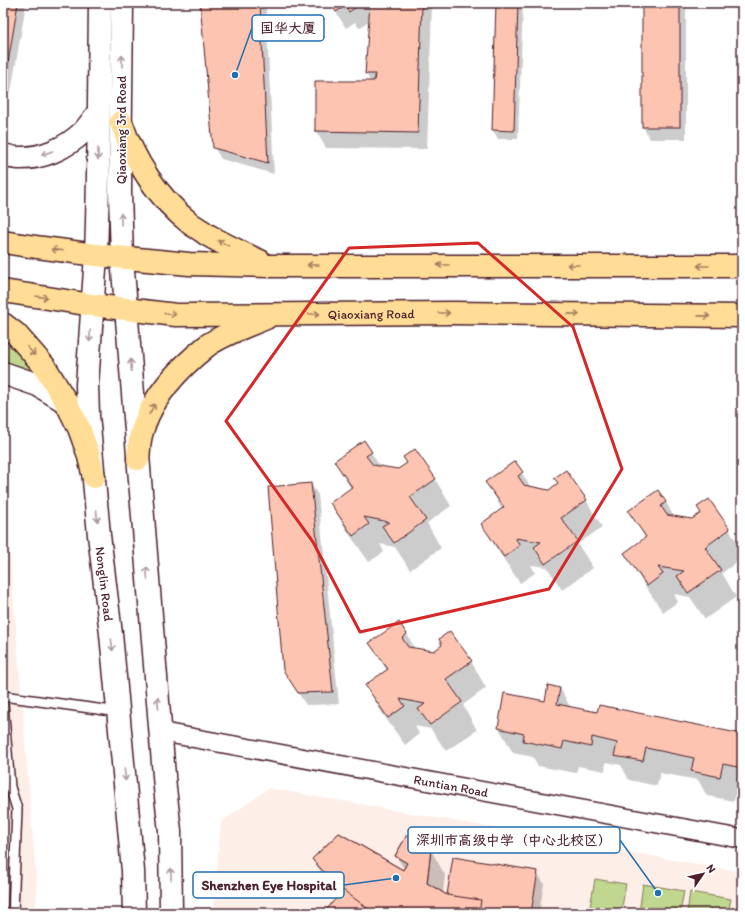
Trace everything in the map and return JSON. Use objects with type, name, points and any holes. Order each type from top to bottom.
[{"type":"main road","name":"Qiaoxiang 3rd Road","points":[[96,255],[98,206],[100,3]]},
{"type":"main road","name":"Qiaoxiang 3rd Road","points":[[122,3],[120,192],[122,258]]},
{"type":"main road","points":[[3,155],[18,158],[36,157],[51,152],[65,145],[82,133],[98,112]]},
{"type":"main road","points":[[121,122],[126,138],[141,167],[152,183],[178,212],[192,225],[215,239],[239,252],[271,266]]},
{"type":"main road","points":[[3,242],[96,255],[189,264],[271,266],[742,266]]},
{"type":"main road","name":"Nonglin Road","points":[[96,255],[87,385],[88,415],[119,712],[133,871],[134,913]]},
{"type":"main road","points":[[122,258],[160,732],[170,832],[171,913]]},
{"type":"main road","name":"Qiaoxiang Road","points":[[3,291],[54,298],[92,306],[176,315],[454,313],[742,316]]},
{"type":"main road","points":[[138,459],[139,446],[146,421],[160,395],[181,369],[208,345],[234,331],[275,314]]},
{"type":"main road","points":[[3,324],[16,334],[45,367],[66,402],[79,428],[94,477]]},
{"type":"main road","points":[[3,373],[38,385],[66,402]]},
{"type":"street","name":"Runtian Road","points":[[160,732],[742,840]]},
{"type":"lane","points":[[3,696],[119,712]]},
{"type":"lane","points":[[3,704],[6,786],[17,809],[13,913]]},
{"type":"highlighted area","points":[[478,243],[573,327],[622,469],[549,589],[360,632],[313,542],[226,421],[349,248]]},
{"type":"shaded area","points":[[3,468],[37,888],[36,913],[3,913]]},
{"type":"shaded area","points":[[269,788],[742,872],[742,913],[213,913],[221,822]]},
{"type":"green space","points":[[3,333],[38,370],[38,380],[3,366]]},
{"type":"green space","points":[[595,879],[626,884],[621,913],[589,913]]},
{"type":"green space","points":[[643,884],[684,891],[680,913],[639,913]]},
{"type":"green space","points":[[690,892],[731,899],[728,913],[687,913]]},
{"type":"building","points":[[3,3],[18,3],[5,81],[3,80]]},
{"type":"building","points":[[200,3],[260,3],[268,163],[213,148]]},
{"type":"building","points":[[330,3],[362,3],[349,12],[345,6],[336,12]]},
{"type":"building","points":[[370,3],[422,3],[418,133],[315,131],[315,81],[374,81],[375,74],[365,74]]},
{"type":"building","points":[[496,3],[518,3],[514,131],[492,130]]},
{"type":"building","points":[[642,3],[680,3],[680,127],[642,127]]},
{"type":"building","points":[[364,440],[372,452],[366,456],[373,465],[398,469],[407,463],[403,457],[415,449],[436,479],[410,497],[426,520],[394,543],[382,526],[389,522],[364,517],[369,524],[353,536],[330,503],[352,487],[334,461]]},
{"type":"building","points":[[515,461],[523,472],[518,476],[524,485],[549,490],[558,483],[554,478],[566,470],[587,500],[561,518],[578,541],[545,564],[534,547],[541,542],[515,538],[520,545],[504,557],[481,524],[504,507],[485,482]]},
{"type":"building","points":[[311,483],[333,692],[298,693],[283,670],[268,487]]},
{"type":"building","points":[[658,490],[666,502],[661,506],[667,515],[692,519],[701,513],[697,507],[709,499],[730,529],[705,547],[721,570],[688,593],[677,576],[684,571],[658,567],[663,574],[647,586],[624,553],[646,537],[628,511]]},
{"type":"building","points":[[399,622],[407,634],[402,638],[408,647],[434,651],[442,645],[439,639],[450,631],[472,661],[446,679],[462,702],[430,725],[418,709],[425,704],[400,699],[405,706],[388,718],[365,685],[388,669],[369,643]]},
{"type":"building","points":[[548,685],[560,688],[557,704],[597,712],[599,705],[742,734],[742,768],[723,764],[720,777],[691,771],[694,758],[646,748],[643,761],[614,756],[617,743],[592,737],[591,747],[564,741],[562,749],[523,741],[524,734],[498,728],[504,693],[545,701]]},
{"type":"building","points":[[339,833],[403,870],[407,863],[395,856],[407,835],[431,849],[427,883],[447,895],[453,857],[538,871],[531,913],[332,913],[327,909],[343,890],[312,859]]},
{"type":"building","points":[[339,833],[403,870],[407,863],[395,856],[407,835],[431,849],[427,883],[447,895],[481,900],[479,913],[374,913],[343,890],[312,859]]},
{"type":"place","name":"国华大厦","points":[[235,75]]},
{"type":"place","name":"Shenzhen Eye Hospital","points":[[396,878]]},
{"type":"place","name":"深圳市高级中学（中心北校区）","points":[[658,893]]}]
